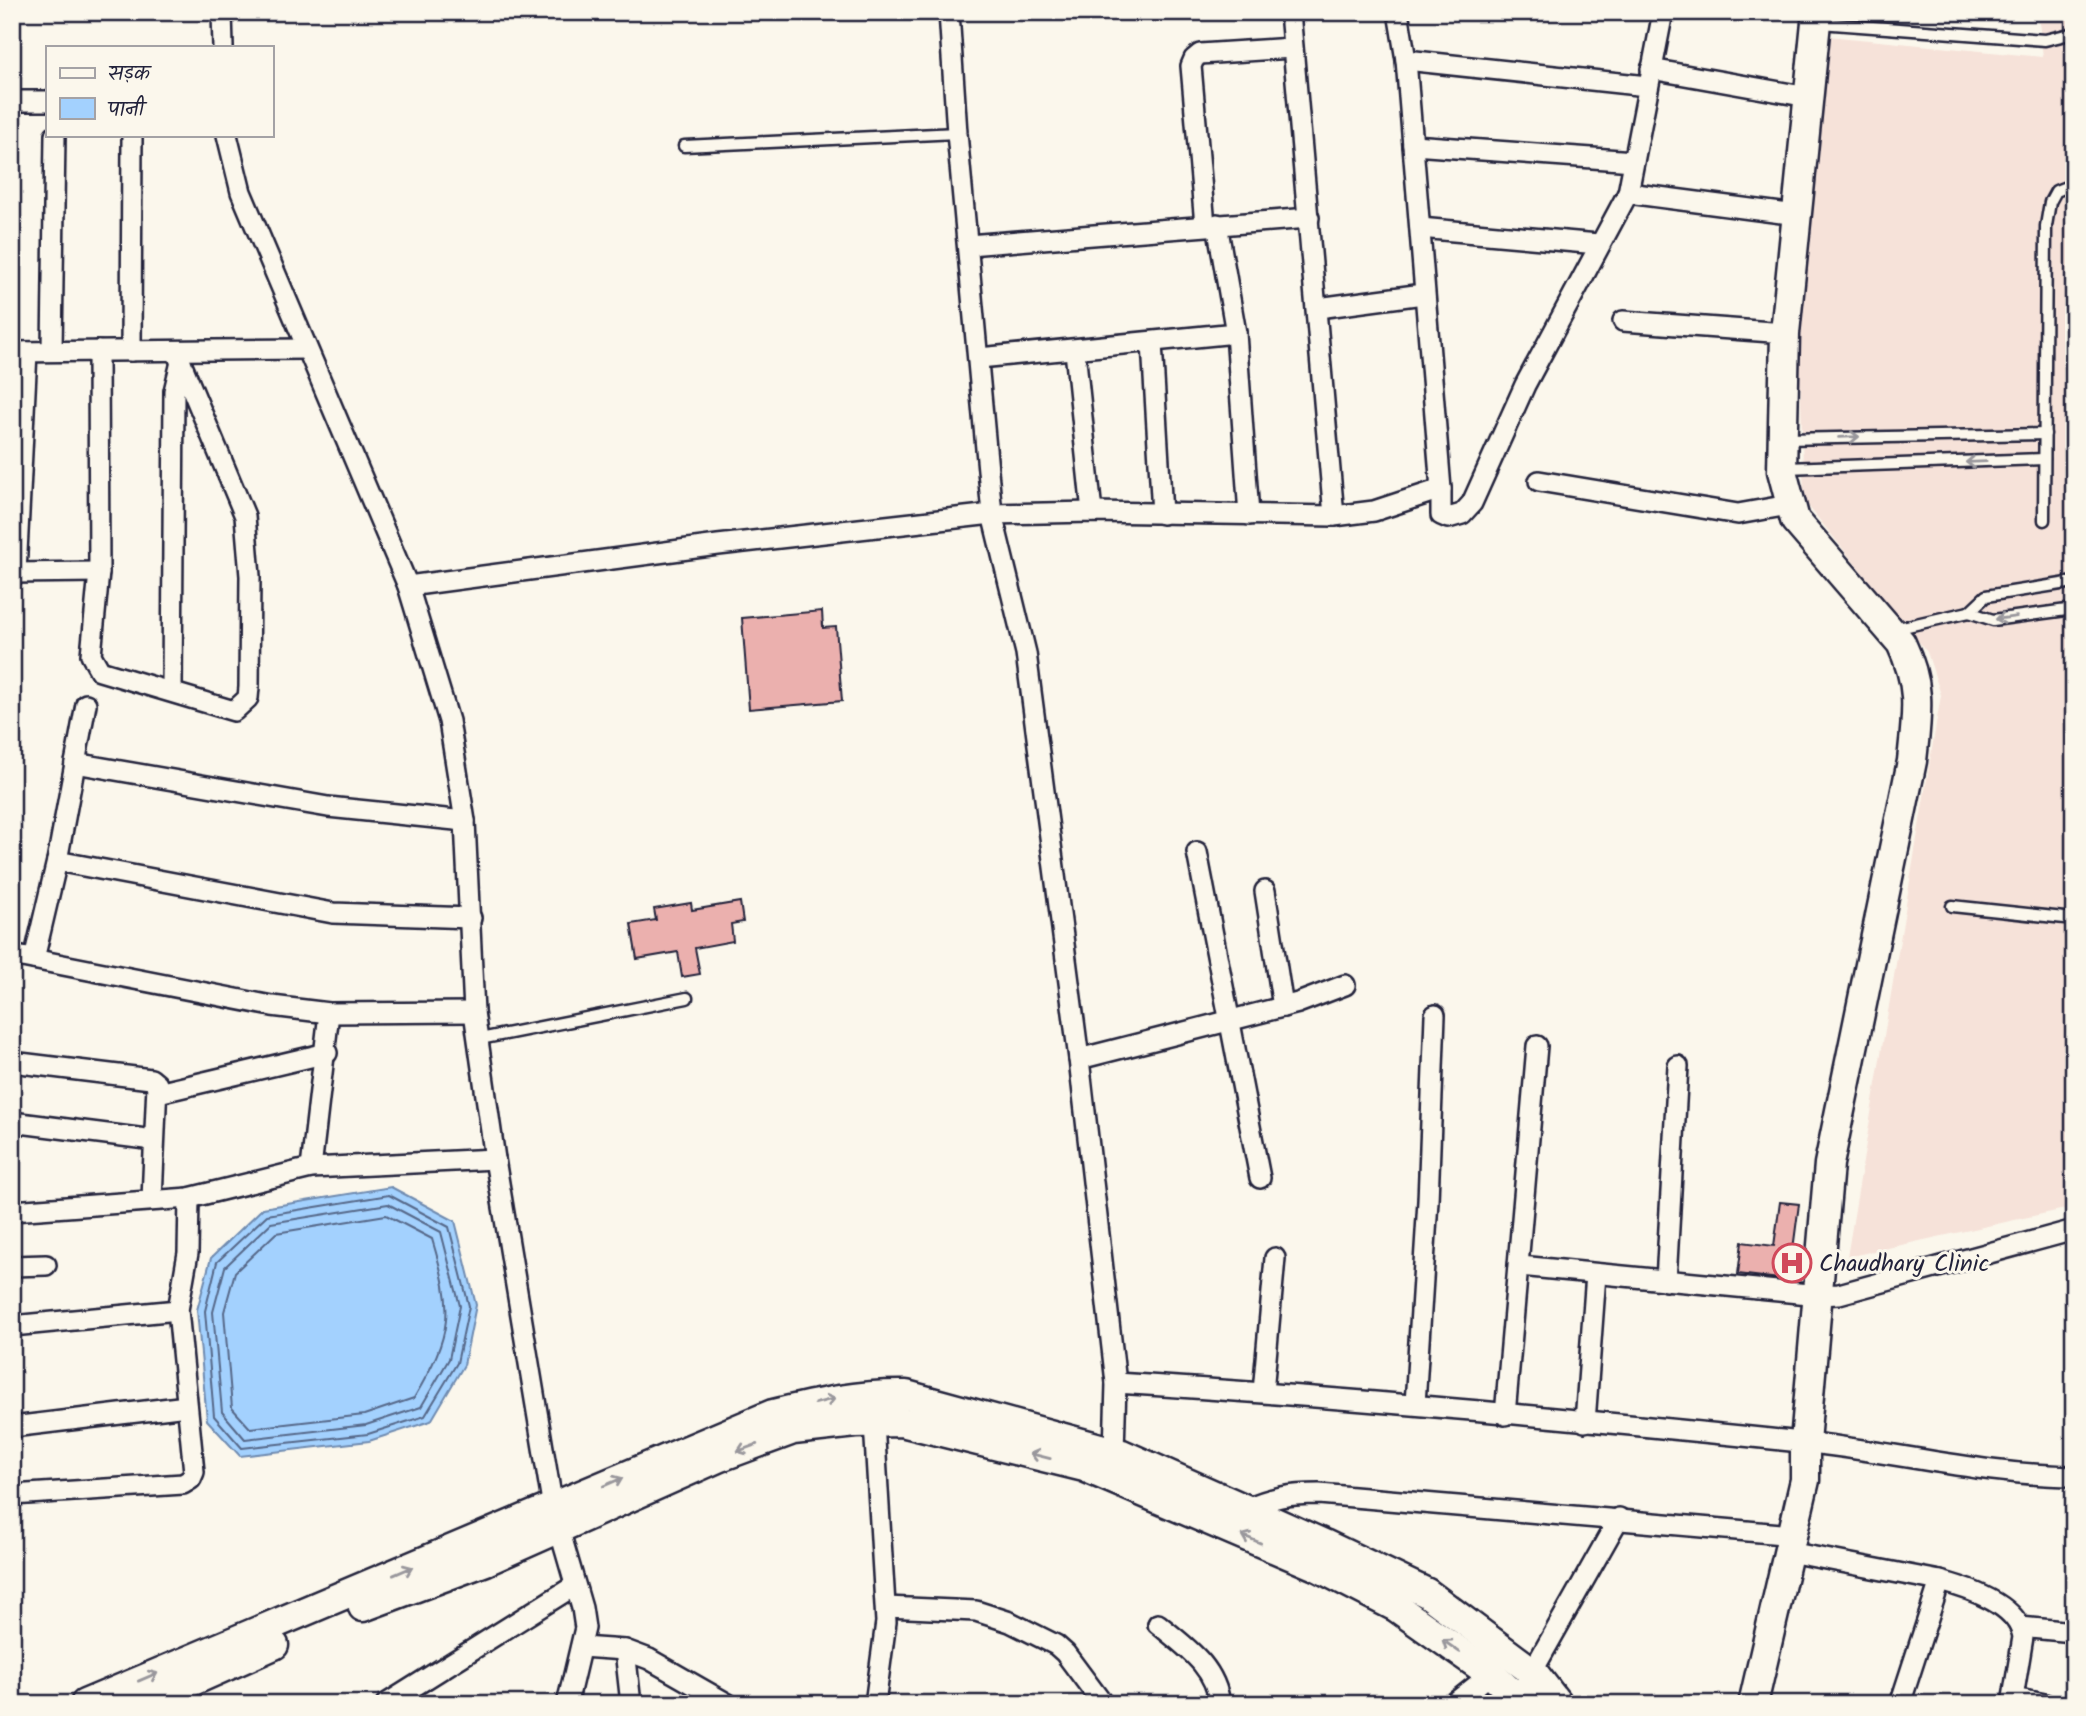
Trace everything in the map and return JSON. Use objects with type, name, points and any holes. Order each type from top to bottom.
[{"type":"street","points":[[222,12],[223,46]]},
{"type":"street","points":[[949,12],[957,134],[992,514],[1026,653],[1079,1059],[1116,1383],[1110,1464]]},
{"type":"street","points":[[1290,12],[1318,308],[1334,516]]},
{"type":"street","points":[[1398,12],[1406,60],[1441,489],[1440,507],[1441,514],[1448,518],[1462,514],[1472,503],[1525,385],[1598,244],[1628,193],[1663,12]]},
{"type":"street","points":[[1753,1704],[1805,1480],[1805,1442],[1829,1164],[1912,761],[1919,703],[1912,665],[1901,643],[1807,536],[1789,505],[1782,468],[1785,333],[1816,18]]},
{"type":"street","points":[[1249,515],[1236,333],[1211,224],[1191,66],[1200,54],[1292,48]]},
{"type":"street","points":[[1406,60],[1649,78],[1808,97]]},
{"type":"street","points":[[12,101],[46,101]]},
{"type":"street","points":[[51,351],[55,136]]},
{"type":"street","points":[[131,351],[132,136]]},
{"type":"street","points":[[227,136],[241,192],[408,586],[449,721],[465,821],[474,1012],[480,1039],[495,1159],[556,1518],[582,1608],[584,1628],[567,1704]]},
{"type":"street","points":[[1413,145],[1634,160]]},
{"type":"street","points":[[1628,193],[1797,215]]},
{"type":"street","points":[[968,245],[1309,218]]},
{"type":"street","points":[[1420,228],[1598,244]]},
{"type":"street","points":[[1318,308],[1423,294]]},
{"type":"street","points":[[1623,321],[1785,333]]},
{"type":"street","points":[[979,358],[1075,351],[1236,333]]},
{"type":"street","points":[[1152,343],[1162,514]]},
{"type":"street","points":[[99,572],[14,573],[20,352],[131,351],[178,356],[307,349]]},
{"type":"street","points":[[98,351],[99,572],[91,655],[93,664],[100,671],[234,710],[248,698],[249,687],[250,576],[245,516],[178,356]]},
{"type":"street","points":[[1075,351],[1092,512]]},
{"type":"street","points":[[172,691],[174,391],[178,356]]},
{"type":"street","points":[[1539,481],[1738,513],[1755,513],[1789,505]]},
{"type":"street","points":[[408,586],[718,545],[992,514],[1092,512],[1334,516],[1374,511],[1441,489]]},
{"type":"street","points":[[34,959],[57,861],[86,704]]},
{"type":"street","points":[[75,763],[328,807],[465,821]]},
{"type":"street","points":[[1197,852],[1260,1178]]},
{"type":"street","points":[[57,861],[333,913],[471,918]]},
{"type":"street","points":[[1265,891],[1283,1007]]},
{"type":"street","points":[[12,955],[272,1006],[329,1013],[474,1012]]},
{"type":"street","points":[[1079,1059],[1283,1007],[1345,985]]},
{"type":"street","points":[[311,1168],[327,1053],[329,1013]]},
{"type":"street","points":[[1415,1404],[1428,1201],[1435,1015]]},
{"type":"street","points":[[1505,1415],[1537,1046]]},
{"type":"street","points":[[158,1093],[327,1053]]},
{"type":"street","points":[[12,1062],[150,1079],[157,1084],[152,1199]]},
{"type":"street","points":[[1666,1281],[1678,1066]]},
{"type":"street","points":[[12,1122],[154,1140]]},
{"type":"street","points":[[12,1211],[189,1198],[311,1168],[495,1159]]},
{"type":"street","points":[[12,1495],[183,1484],[191,1479],[194,1472],[178,1310],[188,1253],[189,1198]]},
{"type":"street","points":[[1520,1266],[1819,1295],[1871,1287],[2074,1230]]},
{"type":"street","points":[[1263,1392],[1275,1258]]},
{"type":"street","points":[[12,1266],[46,1265]]},
{"type":"street","points":[[1585,1422],[1596,1274]]},
{"type":"street","points":[[12,1326],[178,1310]]},
{"type":"street","points":[[1116,1383],[1415,1404],[1505,1415],[1805,1442],[1990,1471],[2074,1476]]},
{"type":"street","points":[[141,1704],[329,1620],[486,1561],[556,1518],[773,1414],[836,1398],[906,1395],[1245,1509],[1427,1593],[1534,1673],[1558,1704]]},
{"type":"street","points":[[12,1427],[187,1406]]},
{"type":"street","points":[[85,1704],[556,1518],[793,1430],[901,1422],[1084,1467],[1110,1464],[1385,1602],[1491,1674],[1521,1701],[1619,1518]]},
{"type":"street","points":[[874,1423],[886,1607],[875,1704]]},
{"type":"street","points":[[1245,1509],[1269,1498],[1288,1494],[1319,1494],[1619,1518],[1791,1544],[1981,1593],[2020,1627],[2023,1637],[2012,1701],[2045,1704]]},
{"type":"street","points":[[1900,1704],[1940,1581]]},
{"type":"street","points":[[386,1704],[574,1586]]},
{"type":"street","points":[[886,1607],[976,1611],[1010,1622],[1056,1645],[1103,1704]]},
{"type":"street","points":[[1158,1624],[1209,1669],[1217,1684],[1220,1704]]},
{"type":"street","points":[[2020,1627],[2074,1632]]},
{"type":"street","points":[[581,1647],[625,1650],[649,1659],[728,1704]]},
{"type":"street","points":[[625,1650],[631,1704]]},
{"type":"street","points":[[1453,1704],[1491,1674]]},
{"type":"lane","points":[[1816,18],[2045,40],[2074,33]]},
{"type":"lane","points":[[684,146],[957,134]]},
{"type":"lane","points":[[2044,520],[2046,226],[2050,202],[2056,191],[2074,184]]},
{"type":"lane","points":[[1781,439],[2045,434]]},
{"type":"lane","points":[[1782,468],[2044,459]]},
{"type":"lane","points":[[1890,630],[1969,612],[1986,596],[2074,582]]},
{"type":"lane","points":[[1969,612],[1993,620],[2074,609]]},
{"type":"lane","points":[[1952,906],[2074,919]]},
{"type":"lane","points":[[480,1039],[687,998]]},
{"type":"shaded area","points":[[2038,12],[2074,12],[2074,1207],[1847,1257],[1941,695],[1927,652],[1804,501],[1799,337],[1828,36],[2043,57]]},
{"type":"water","points":[[391,1187],[455,1221],[476,1305],[464,1365],[431,1421],[369,1441],[240,1456],[207,1420],[197,1310],[211,1258],[263,1208]]},
{"type":"building","points":[[822,611],[823,628],[836,627],[842,701],[749,709],[742,618]]},
{"type":"building","points":[[740,902],[743,922],[731,924],[733,941],[695,948],[700,974],[682,977],[678,952],[637,959],[631,924],[656,920],[654,909],[691,903],[692,910]]},
{"type":"building","points":[[1780,1202],[1799,1204],[1789,1280],[1738,1274],[1742,1242],[1774,1246]]},
{"type":"place","name":"Chaudhary Clinic","points":[[1792,1263]]}]
